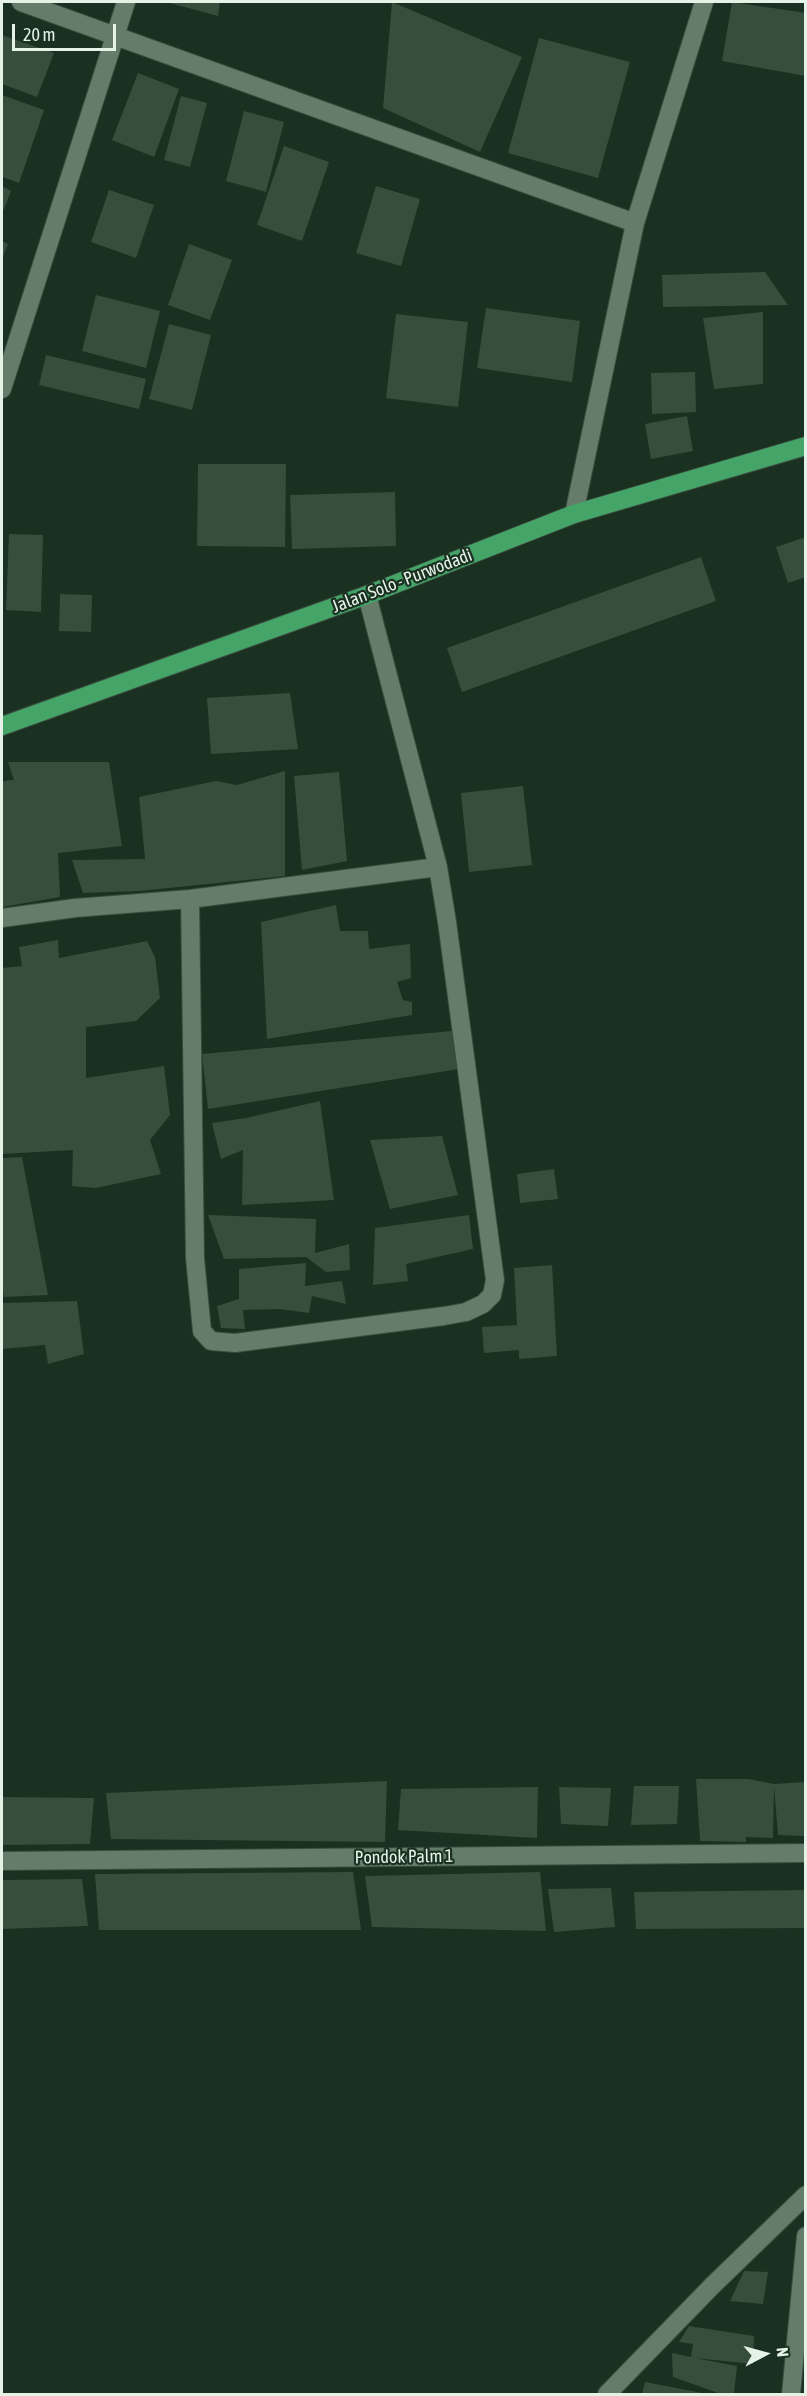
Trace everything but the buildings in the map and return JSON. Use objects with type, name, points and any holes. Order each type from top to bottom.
[{"type":"main road","name":"Jalan Solo - Purwodadi","points":[[2,726],[367,595],[574,514],[806,446]]},
{"type":"street","points":[[21,2],[635,223]]},
{"type":"street","points":[[2,389],[126,2]]},
{"type":"street","points":[[574,514],[635,223],[704,2]]},
{"type":"street","points":[[190,898],[195,1258],[202,1331],[212,1341],[235,1343],[466,1312],[483,1304],[492,1295],[495,1280],[454,966],[438,867],[367,595]]},
{"type":"street","points":[[2,918],[75,908],[190,898],[438,867]]},
{"type":"street","name":"Pondok Palm 1","points":[[2,1861],[806,1853]]},
{"type":"street","points":[[607,2394],[712,2286],[806,2195]]},
{"type":"street","points":[[791,2394],[806,2236]]}]
